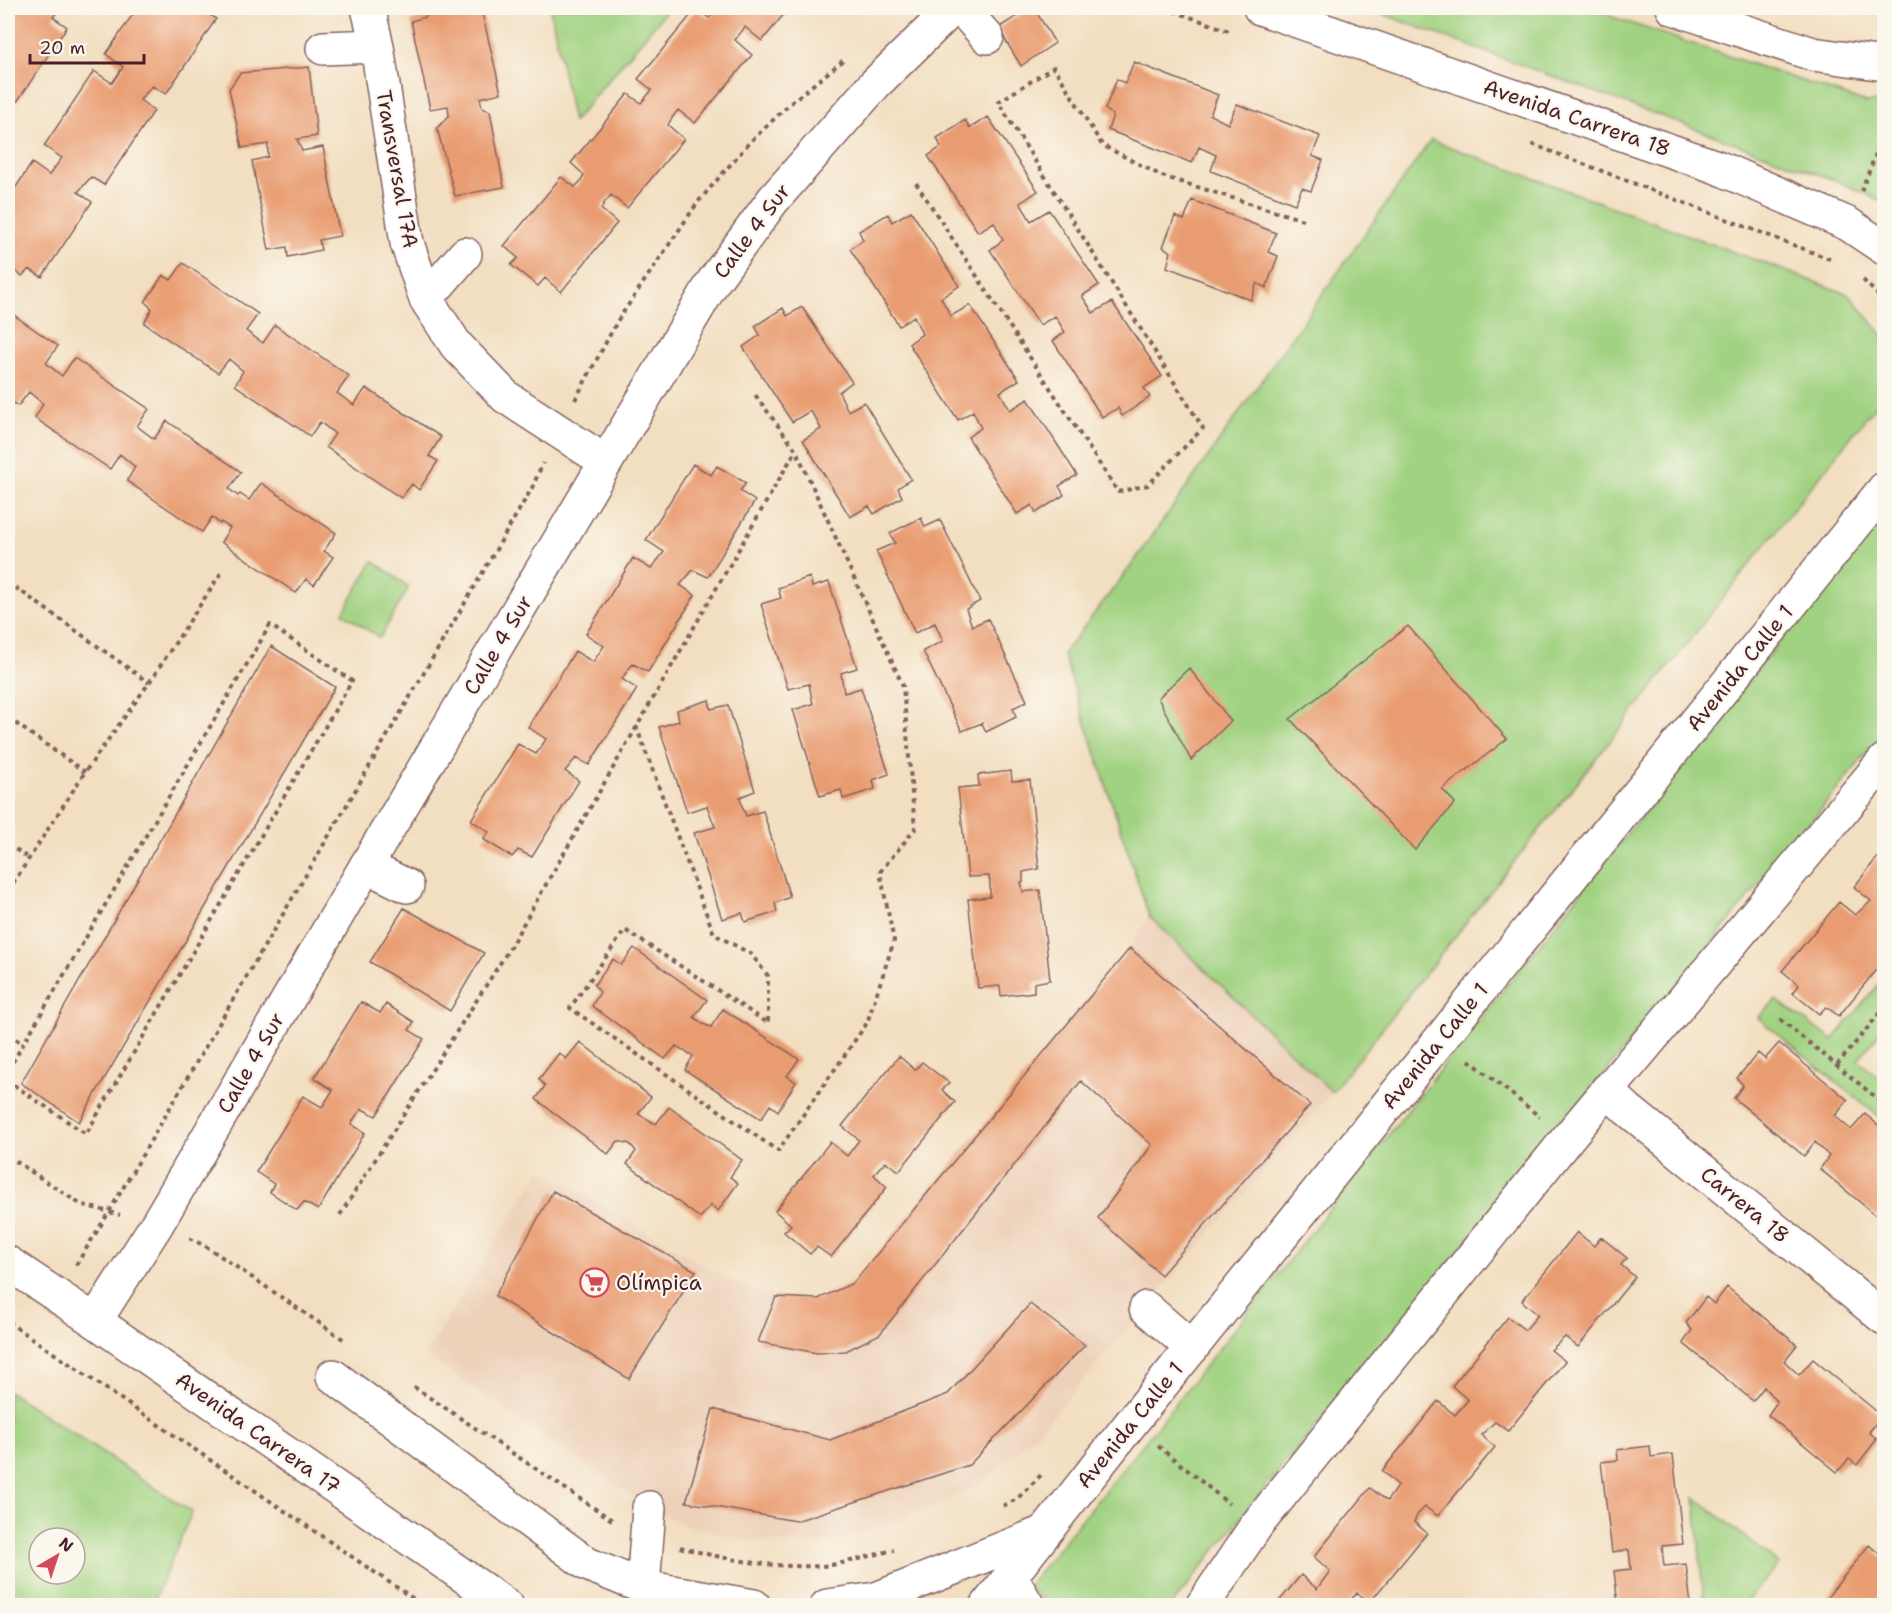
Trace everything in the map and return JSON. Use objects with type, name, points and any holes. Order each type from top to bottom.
[{"type":"main road","name":"Transversal 17A","points":[[368,8],[377,46],[406,243],[426,299],[456,345],[506,397],[606,462]]},
{"type":"main road","name":"Calle 4 Sur","points":[[95,1321],[158,1224],[366,866],[713,282],[773,200],[875,84],[952,8]]},
{"type":"main road","points":[[961,8],[987,37]]},
{"type":"main road","name":"Avenida Carrera 18","points":[[1260,8],[1717,167],[1848,224],[1884,248]]},
{"type":"main road","points":[[1673,8],[1813,54],[1884,64]]},
{"type":"main road","points":[[323,48],[377,46]]},
{"type":"main road","points":[[426,299],[465,254]]},
{"type":"main road","name":"Avenida Calle 1","points":[[987,1605],[1191,1348],[1884,489]]},
{"type":"main road","points":[[1202,1605],[1256,1526],[1567,1139],[1884,761]]},
{"type":"main road","points":[[366,866],[407,886]]},
{"type":"main road","name":"Carrera 18","points":[[1607,1090],[1884,1318]]},
{"type":"main road","name":"Avenida Carrera 17","points":[[8,1263],[507,1605]]},
{"type":"main road","points":[[1146,1308],[1191,1348]]},
{"type":"main road","points":[[333,1376],[587,1564],[643,1587],[754,1605]]},
{"type":"main road","points":[[643,1587],[650,1508]]},
{"type":"main road","points":[[827,1605],[876,1599],[1044,1532]]},
{"type":"main road","points":[[1010,1576],[1028,1605]]},
{"type":"path","points":[[56,1296],[109,1212],[526,499],[558,431],[618,320],[698,202],[749,143],[794,100],[850,55]]},
{"type":"path","points":[[916,183],[1118,492],[1148,485],[1203,428],[998,102],[1054,67],[1102,145],[1162,176],[1303,220]]},
{"type":"path","points":[[636,726],[714,934],[751,954],[768,976],[768,1023],[625,930],[570,1008],[778,1151],[867,1023],[894,941],[880,872],[915,829],[903,686],[796,450],[753,392]]},
{"type":"path","points":[[340,1215],[506,954],[796,450]]},
{"type":"path","points":[[8,891],[85,772],[149,683],[223,570]]},
{"type":"path","points":[[8,582],[149,683]]},
{"type":"path","points":[[8,1070],[270,625],[352,681],[86,1134],[8,1081]]},
{"type":"path","points":[[8,718],[85,772]]},
{"type":"path","points":[[8,844],[28,858]]},
{"type":"path","points":[[1837,1065],[1884,1008]]},
{"type":"path","points":[[1780,1019],[1884,1104]]},
{"type":"path","points":[[8,1034],[23,1044]]},
{"type":"path","points":[[1442,1038],[1567,1139]]},
{"type":"path","points":[[8,1322],[424,1605]]},
{"type":"path","points":[[1131,1423],[1256,1526]]},
{"type":"path","points":[[8,1460],[10,1475],[8,1501]]},
{"type":"path","points":[[996,1510],[1017,1499],[1042,1474]]},
{"type":"path","points":[[705,1554],[767,1564],[823,1566],[902,1548]]},
{"type":"shaded area","points":[[1149,916],[1332,1092],[1036,1435],[975,1487],[903,1520],[819,1544],[758,1542],[687,1526],[649,1508],[424,1355],[541,1169],[727,1279],[776,1297],[818,1299],[853,1283],[1130,948]]},
{"type":"green space","points":[[550,8],[669,8],[573,122]]},
{"type":"green space","points":[[1366,8],[1586,8],[1867,103],[1884,101],[1884,202],[1837,181]]},
{"type":"green space","points":[[1431,140],[1850,295],[1884,337],[1884,395],[1332,1092],[1149,916],[1063,654],[1131,566]]},
{"type":"green space","points":[[1884,510],[1884,732],[1243,1515],[1172,1605],[1051,1605],[1027,1587],[1148,1438]]},
{"type":"green space","points":[[373,561],[409,587],[380,638],[343,613]]},
{"type":"green space","points":[[1884,978],[1884,1027],[1858,1060],[1884,1082],[1884,1121],[1758,1018],[1776,1000],[1833,1040]]},
{"type":"green space","points":[[8,1391],[192,1512],[152,1605],[8,1605]]},
{"type":"green space","points":[[1695,1497],[1779,1564],[1743,1605],[1704,1605]]},
{"type":"building","points":[[8,8],[60,8],[53,17],[67,27],[17,102],[8,96]]},
{"type":"building","points":[[137,8],[202,8],[216,19],[166,94],[152,86],[140,100],[154,111],[104,185],[91,177],[78,192],[92,202],[42,277],[29,269],[22,276],[8,266],[8,199],[32,163],[49,175],[62,158],[44,146],[94,71],[112,83],[123,67],[106,54]]},
{"type":"building","points":[[425,8],[459,8],[460,10],[481,8],[501,93],[480,98],[482,108],[490,111],[504,187],[455,196],[437,128],[449,116],[448,106],[430,109],[411,21],[426,17]]},
{"type":"building","points":[[718,8],[789,8],[762,41],[745,27],[735,40],[752,55],[695,123],[678,110],[668,125],[684,139],[627,208],[611,195],[605,202],[601,209],[617,223],[561,292],[545,278],[538,286],[511,265],[518,258],[504,246],[561,177],[575,187],[580,182],[584,175],[571,163],[628,94],[641,103],[652,90],[638,79],[696,9],[709,18]]},
{"type":"building","points":[[1030,8],[1034,8],[1055,43],[1021,66],[998,28]]},
{"type":"building","points":[[1134,62],[1218,95],[1210,115],[1228,124],[1237,104],[1320,136],[1312,156],[1323,160],[1311,191],[1302,188],[1295,204],[1211,171],[1216,155],[1199,147],[1192,163],[1108,130],[1113,115],[1105,109],[1117,79],[1125,83]]},
{"type":"building","points":[[309,67],[317,136],[297,139],[302,151],[323,147],[340,236],[319,240],[321,250],[288,257],[287,247],[269,250],[252,161],[268,157],[268,144],[242,148],[229,89],[240,73]]},
{"type":"building","points":[[988,117],[1038,191],[1020,203],[1031,221],[1049,210],[1099,285],[1082,296],[1093,313],[1112,302],[1162,376],[1144,388],[1150,397],[1122,416],[1118,408],[1102,417],[1053,341],[1065,332],[1055,316],[1040,325],[990,250],[1003,240],[994,222],[978,232],[928,156],[941,147],[937,138],[965,120],[970,128]]},
{"type":"building","points":[[1192,200],[1276,233],[1268,252],[1278,256],[1266,288],[1257,283],[1251,300],[1167,267],[1171,252],[1163,247],[1175,216],[1184,220]]},
{"type":"building","points":[[911,211],[959,286],[941,298],[951,316],[970,305],[1019,380],[1000,392],[1010,410],[1028,399],[1077,475],[1059,486],[1064,495],[1036,513],[1032,505],[1017,514],[968,437],[981,428],[973,411],[958,420],[909,344],[922,334],[914,316],[899,326],[850,249],[863,240],[859,231],[888,214],[892,222]]},
{"type":"building","points":[[183,263],[258,314],[246,331],[263,343],[275,325],[349,376],[337,393],[354,405],[366,388],[441,437],[429,456],[438,461],[419,490],[412,484],[401,498],[326,447],[335,434],[320,422],[310,436],[235,385],[243,371],[229,359],[218,373],[144,323],[152,309],[145,302],[163,275],[171,280]]},
{"type":"building","points":[[802,307],[852,382],[839,392],[848,411],[864,402],[911,479],[898,488],[902,497],[874,514],[869,506],[850,517],[803,440],[821,429],[816,419],[810,411],[792,422],[743,347],[760,335],[755,326],[783,308],[787,316]]},
{"type":"building","points":[[8,311],[58,346],[46,363],[62,376],[74,358],[149,409],[137,426],[154,439],[167,421],[241,472],[229,489],[238,496],[240,494],[249,500],[261,483],[336,533],[324,551],[333,557],[314,585],[306,579],[296,593],[221,542],[230,528],[221,522],[220,524],[212,517],[202,532],[127,481],[135,467],[120,454],[110,469],[35,418],[43,404],[29,392],[18,406],[8,399]]},
{"type":"building","points":[[693,464],[711,475],[717,466],[746,483],[740,491],[755,501],[708,577],[693,570],[680,585],[695,595],[648,672],[633,664],[622,679],[637,689],[589,765],[576,758],[565,771],[579,781],[532,857],[518,850],[512,857],[483,839],[489,832],[471,820],[518,744],[536,754],[546,739],[528,727],[575,651],[593,662],[604,646],[586,634],[633,558],[651,569],[664,552],[646,540]]},
{"type":"building","points":[[921,518],[925,527],[940,520],[980,601],[966,609],[972,626],[988,619],[1027,701],[1013,708],[1016,717],[986,732],[982,723],[962,731],[923,651],[943,641],[935,623],[915,633],[876,551],[895,543],[890,533]]},
{"type":"building","points":[[810,577],[812,587],[829,582],[857,668],[841,673],[844,693],[861,688],[889,774],[873,780],[875,789],[843,799],[841,790],[820,796],[793,710],[813,704],[809,684],[788,689],[761,604],[781,598],[778,588]]},
{"type":"building","points":[[1408,626],[1507,739],[1442,789],[1455,803],[1415,850],[1290,719]]},
{"type":"building","points":[[271,646],[335,687],[79,1122],[21,1083]]},
{"type":"building","points":[[1189,668],[1231,721],[1191,760],[1158,698]]},
{"type":"building","points":[[709,700],[711,709],[728,705],[755,791],[740,797],[742,806],[746,816],[763,811],[790,897],[775,903],[777,912],[745,922],[742,913],[722,919],[694,833],[715,827],[707,806],[687,812],[659,727],[679,721],[677,710]]},
{"type":"building","points":[[1011,771],[1012,781],[1030,780],[1039,869],[1023,872],[1023,882],[1021,882],[1023,892],[1040,890],[1050,980],[1034,983],[1034,992],[1001,996],[1000,986],[978,988],[968,899],[990,897],[990,885],[989,876],[968,877],[958,788],[979,786],[978,775]]},
{"type":"building","points":[[1884,849],[1884,934],[1882,935],[1884,937],[1884,960],[1839,1016],[1826,1007],[1819,1014],[1793,993],[1799,985],[1782,971],[1839,902],[1855,915],[1871,901],[1854,887]]},
{"type":"building","points":[[404,908],[484,953],[450,1011],[370,962]]},
{"type":"building","points":[[634,948],[707,1000],[694,1017],[703,1024],[711,1027],[723,1009],[799,1059],[787,1076],[796,1082],[778,1111],[770,1105],[761,1119],[685,1070],[693,1056],[676,1046],[665,1059],[592,1006],[600,992],[594,985],[613,959],[621,965]]},
{"type":"building","points":[[1130,948],[1310,1105],[1161,1275],[1098,1218],[1152,1145],[1081,1081],[880,1334],[846,1351],[817,1353],[758,1342],[776,1297],[818,1299],[853,1283]]},
{"type":"building","points":[[361,1002],[380,1013],[386,1004],[414,1022],[409,1030],[424,1039],[376,1116],[362,1109],[351,1124],[365,1133],[318,1210],[304,1202],[297,1210],[270,1192],[274,1184],[256,1172],[303,1096],[322,1107],[333,1090],[314,1078]]},
{"type":"building","points":[[580,1042],[651,1097],[638,1114],[656,1124],[669,1107],[742,1160],[730,1177],[738,1183],[718,1211],[711,1205],[700,1218],[627,1164],[636,1151],[630,1144],[618,1141],[608,1154],[536,1099],[545,1086],[539,1079],[559,1053],[566,1059]]},
{"type":"building","points":[[1779,1043],[1848,1100],[1835,1116],[1851,1130],[1865,1114],[1884,1130],[1884,1222],[1820,1169],[1829,1156],[1815,1142],[1804,1156],[1734,1098],[1743,1085],[1737,1078],[1758,1053],[1765,1059]]},
{"type":"building","points":[[899,1056],[915,1070],[922,1062],[949,1083],[942,1090],[955,1102],[899,1171],[886,1162],[879,1168],[874,1175],[887,1187],[831,1257],[817,1247],[810,1254],[784,1232],[791,1225],[775,1211],[830,1142],[847,1156],[859,1140],[842,1126]]},
{"type":"building","name":"Olímpica","points":[[553,1191],[696,1271],[629,1379],[495,1296]]},
{"type":"building","points":[[1577,1232],[1594,1246],[1601,1237],[1627,1258],[1621,1265],[1635,1277],[1578,1347],[1565,1337],[1551,1350],[1565,1361],[1508,1431],[1495,1422],[1481,1435],[1495,1447],[1438,1516],[1425,1507],[1418,1514],[1414,1522],[1427,1533],[1370,1602],[1357,1593],[1346,1605],[1276,1605],[1301,1575],[1317,1589],[1330,1571],[1314,1557],[1370,1488],[1387,1501],[1398,1485],[1382,1471],[1438,1401],[1455,1415],[1468,1400],[1452,1386],[1508,1317],[1525,1330],[1538,1315],[1522,1301]]},
{"type":"building","points":[[1727,1287],[1797,1345],[1784,1361],[1799,1375],[1813,1359],[1882,1416],[1869,1432],[1877,1439],[1857,1465],[1849,1459],[1837,1472],[1768,1415],[1777,1402],[1764,1387],[1753,1401],[1683,1343],[1692,1330],[1686,1323],[1706,1297],[1714,1304]]},
{"type":"building","points":[[1030,1304],[1085,1345],[969,1465],[796,1521],[686,1502],[713,1409],[830,1440],[948,1394]]},
{"type":"building","points":[[1650,1446],[1651,1457],[1673,1454],[1683,1544],[1662,1546],[1664,1566],[1686,1564],[1691,1605],[1618,1605],[1614,1571],[1631,1569],[1629,1550],[1612,1552],[1601,1462],[1618,1460],[1617,1450]]},
{"type":"building","points":[[1869,1545],[1884,1558],[1884,1605],[1821,1605]]},
{"type":"place","name":"Olímpica","points":[[595,1283]]}]
